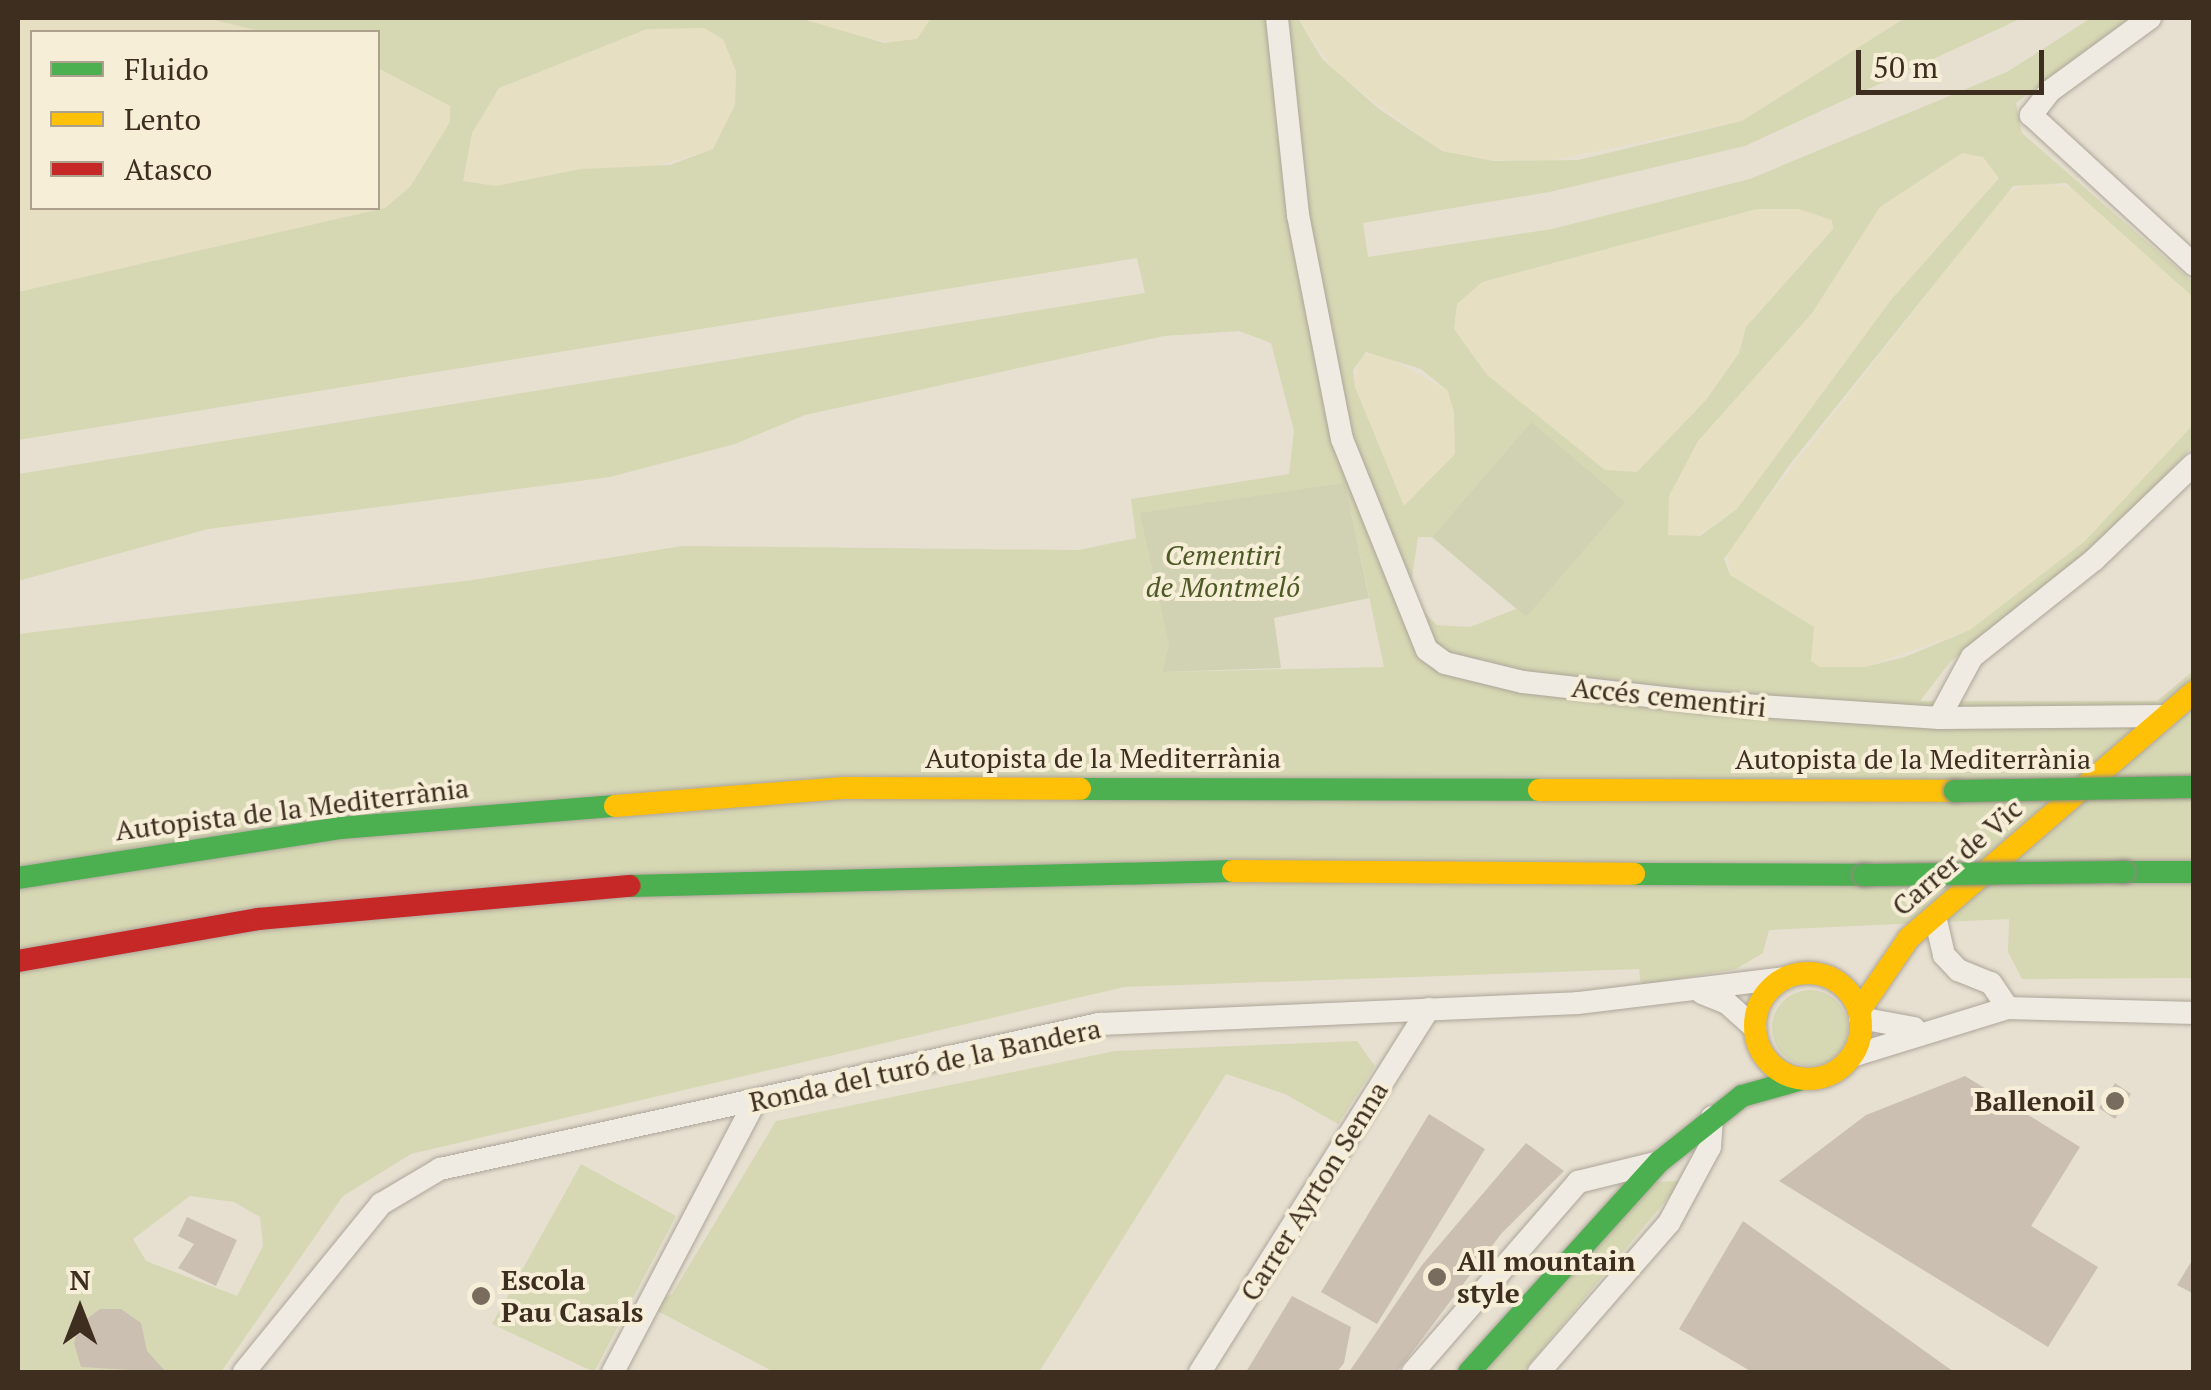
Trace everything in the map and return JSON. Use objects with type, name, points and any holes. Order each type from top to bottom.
[{"type":"main road","name":"Carrer de Vic","points":[[1860,1014],[1897,950],[2194,692]]},
{"type":"main road","name":"Autopista de la Mediterrània","points":[[18,878],[340,828],[843,788],[2194,788]]},
{"type":"main road","points":[[18,961],[258,919],[666,883],[1168,871],[2194,872]]},
{"type":"main road","name":"Carrer de Vic","points":[[1822,976],[1897,950]]},
{"type":"main road","points":[[1469,1372],[1659,1162],[1712,1117],[1742,1096],[1830,1074],[1852,1056],[1860,1014],[1845,988],[1822,976],[1785,978],[1760,1002],[1742,1096]]},
{"type":"main road","points":[[1756,1036],[1772,1066],[1802,1079]]},
{"type":"street","name":"Accés cementiri","points":[[1277,18],[1288,133],[1314,320],[1342,439],[1417,630],[1445,663],[1522,682],[1939,718],[2166,716]]},
{"type":"street","points":[[2150,18],[2050,91],[2031,115],[2194,265]]},
{"type":"street","points":[[1939,718],[1972,658],[2094,559],[2194,464]]},
{"type":"street","points":[[1935,916],[1944,955],[1958,970],[1992,982],[2008,1008]]},
{"type":"street","name":"Ronda del turó de la Bandera","points":[[244,1372],[381,1204],[440,1169],[1100,1024],[1702,993],[1785,978]]},
{"type":"street","points":[[1702,993],[1728,1002],[1756,1036]]},
{"type":"street","points":[[1852,1056],[1932,1026],[2008,1008],[2194,1013]]},
{"type":"street","name":"Carrer Ayrton Senna","points":[[1200,1372],[1429,1009]]},
{"type":"street","points":[[1860,1014],[1932,1026]]},
{"type":"street","points":[[613,1372],[755,1102]]},
{"type":"street","points":[[1539,1372],[1669,1223],[1710,1146],[1712,1117]]},
{"type":"street","points":[[1413,1372],[1578,1182],[1659,1162]]},
{"type":"shaded area","points":[[18,18],[206,18],[255,30],[30,30],[30,210],[376,210],[18,292]]},
{"type":"shaded area","points":[[799,18],[931,18],[917,39],[900,43],[834,34]]},
{"type":"shaded area","points":[[1298,18],[1905,18],[1742,121],[1549,161],[1466,159],[1434,146],[1335,72]]},
{"type":"shaded area","points":[[704,28],[723,38],[736,71],[735,105],[714,149],[653,167],[581,169],[496,186],[463,181],[472,133],[499,88],[647,29]]},
{"type":"shaded area","points":[[380,69],[450,106],[450,122],[410,187],[380,209]]},
{"type":"shaded area","points":[[1962,153],[1983,157],[1999,177],[1891,300],[1737,509],[1692,539],[1668,535],[1669,496],[1698,441],[1812,313],[1880,207]]},
{"type":"shaded area","points":[[2038,180],[2074,189],[2193,297],[2193,425],[2085,541],[1970,630],[1865,667],[1819,667],[1811,661],[1813,627],[1730,575],[1727,551],[2006,193]]},
{"type":"shaded area","points":[[1757,209],[1799,209],[1832,219],[1833,228],[1746,327],[1739,353],[1706,400],[1637,472],[1605,470],[1487,375],[1454,329],[1457,304],[1482,282]]},
{"type":"shaded area","points":[[1382,354],[1448,391],[1456,423],[1455,454],[1404,506],[1354,383],[1361,355]]},
{"type":"green space","points":[[206,18],[799,18],[884,43],[917,39],[931,18],[1298,18],[1322,59],[1379,109],[1442,151],[1493,161],[1578,160],[1742,121],[1905,18],[2022,18],[1745,146],[1549,192],[1363,223],[1368,257],[1552,229],[1750,179],[2007,72],[2091,18],[2129,18],[2016,103],[2022,133],[2193,282],[2193,297],[2066,183],[2013,186],[1790,464],[1724,559],[1730,575],[1814,627],[1811,661],[1819,667],[1865,667],[1905,657],[1970,630],[2085,541],[2193,425],[2193,446],[2093,552],[1950,662],[1920,701],[2157,701],[2193,671],[2193,978],[2022,979],[2008,952],[2009,919],[1769,930],[1763,953],[1736,969],[1641,985],[1639,969],[1124,987],[411,1154],[343,1196],[221,1372],[18,1372],[18,634],[473,580],[682,546],[1079,550],[1136,538],[1131,499],[1289,474],[1294,431],[1271,343],[1239,331],[1164,336],[805,415],[735,444],[610,477],[208,529],[18,581],[18,474],[1145,293],[1137,258],[18,440],[18,292],[385,208],[410,187],[450,122],[450,106],[380,69],[380,30],[255,30]],"holes":[[[704,28],[723,39],[736,71],[735,105],[713,149],[670,165],[581,169],[496,186],[463,181],[472,133],[499,88],[647,29]],[[1962,153],[1983,157],[1999,178],[1891,300],[1737,509],[1700,536],[1668,535],[1669,496],[1698,441],[1812,313],[1880,207]],[[1757,209],[1799,209],[1832,220],[1833,229],[1746,327],[1739,353],[1706,400],[1637,472],[1605,470],[1487,375],[1454,329],[1457,304],[1482,282]],[[1366,352],[1421,369],[1448,391],[1454,413],[1455,454],[1404,506],[1355,387],[1353,370]],[[1531,422],[1526,617],[1516,609],[1470,627],[1437,625],[1409,597],[1418,537],[1432,537]],[[1345,483],[1384,667],[1164,672],[1169,644]],[[190,1196],[234,1202],[260,1217],[263,1246],[237,1296],[146,1261],[133,1239]]]},
{"type":"green space","points":[[1531,422],[1625,502],[1526,617],[1432,537]]},
{"type":"green space","name":"Cementiri de Montmeló","points":[[1345,483],[1369,598],[1274,618],[1281,668],[1163,672],[1169,644],[1140,513]]},
{"type":"green space","points":[[1810,990],[1837,1001],[1848,1028],[1837,1055],[1810,1066],[1783,1055],[1772,1028],[1783,1001]]},
{"type":"green space","points":[[1357,1041],[1375,1066],[1338,1124],[1285,1094],[1226,1074],[1039,1372],[774,1372],[648,1306],[672,1294],[776,1121],[1115,1051]]},
{"type":"green space","points":[[581,1164],[676,1216],[594,1372],[492,1324]]},
{"type":"green space","points":[[1682,1181],[1523,1372],[1483,1372],[1647,1182]]},
{"type":"building","points":[[1965,1076],[2080,1147],[2031,1226],[2098,1267],[2048,1347],[1779,1181],[1866,1115]]},
{"type":"building","name":"Ballenoil","points":[[2115,1083],[2131,1094],[2115,1119],[2099,1108]]},
{"type":"building","points":[[1429,1114],[1485,1149],[1377,1324],[1321,1292]]},
{"type":"building","points":[[1526,1143],[1564,1171],[1501,1234],[1397,1372],[1349,1372],[1422,1265]]},
{"type":"building","points":[[187,1217],[237,1240],[216,1286],[178,1268],[194,1244],[178,1236]]},
{"type":"building","points":[[1743,1221],[1954,1372],[1752,1372],[1679,1329]]},
{"type":"building","points":[[2194,1257],[2194,1294],[2177,1285]]},
{"type":"building","points":[[1292,1296],[1351,1327],[1344,1363],[1337,1372],[1246,1372]]},
{"type":"building","points":[[100,1309],[121,1309],[141,1323],[147,1351],[166,1372],[81,1367],[74,1343],[80,1324]]},
{"type":"traffic: fast","points":[[1955,791],[2194,787]]},
{"type":"traffic: fast","points":[[1080,789],[1539,790]]},
{"type":"traffic: fast","points":[[18,878],[340,828],[615,806]]},
{"type":"traffic: fast","points":[[630,886],[1233,871]]},
{"type":"traffic: fast","points":[[2124,872],[2194,872]]},
{"type":"traffic: fast","points":[[1864,875],[2124,872]]},
{"type":"traffic: fast","points":[[1634,874],[1864,875]]},
{"type":"traffic: fast","points":[[1469,1372],[1659,1162],[1742,1096],[1802,1079]]},
{"type":"traffic: slow","points":[[1859,1011],[1909,938],[2194,692]]},
{"type":"traffic: slow","points":[[615,806],[843,788],[1080,789]]},
{"type":"traffic: slow","points":[[1539,790],[1955,791]]},
{"type":"traffic: slow","points":[[1233,871],[1634,874]]},
{"type":"traffic: slow","points":[[1808,973],[1828,977],[1846,988],[1857,1006],[1861,1026],[1857,1046],[1846,1064],[1828,1075],[1808,1079],[1788,1075],[1770,1064],[1759,1046],[1755,1026],[1759,1006],[1770,988],[1788,977],[1808,973]]},
{"type":"traffic: jam","points":[[18,961],[258,919],[630,886]]},
{"type":"place","name":"Ballenoil","points":[[2115,1101]]},
{"type":"place","name":"All mountain style","points":[[1437,1277]]},
{"type":"place","name":"Escola Pau Casals","points":[[481,1296]]}]
